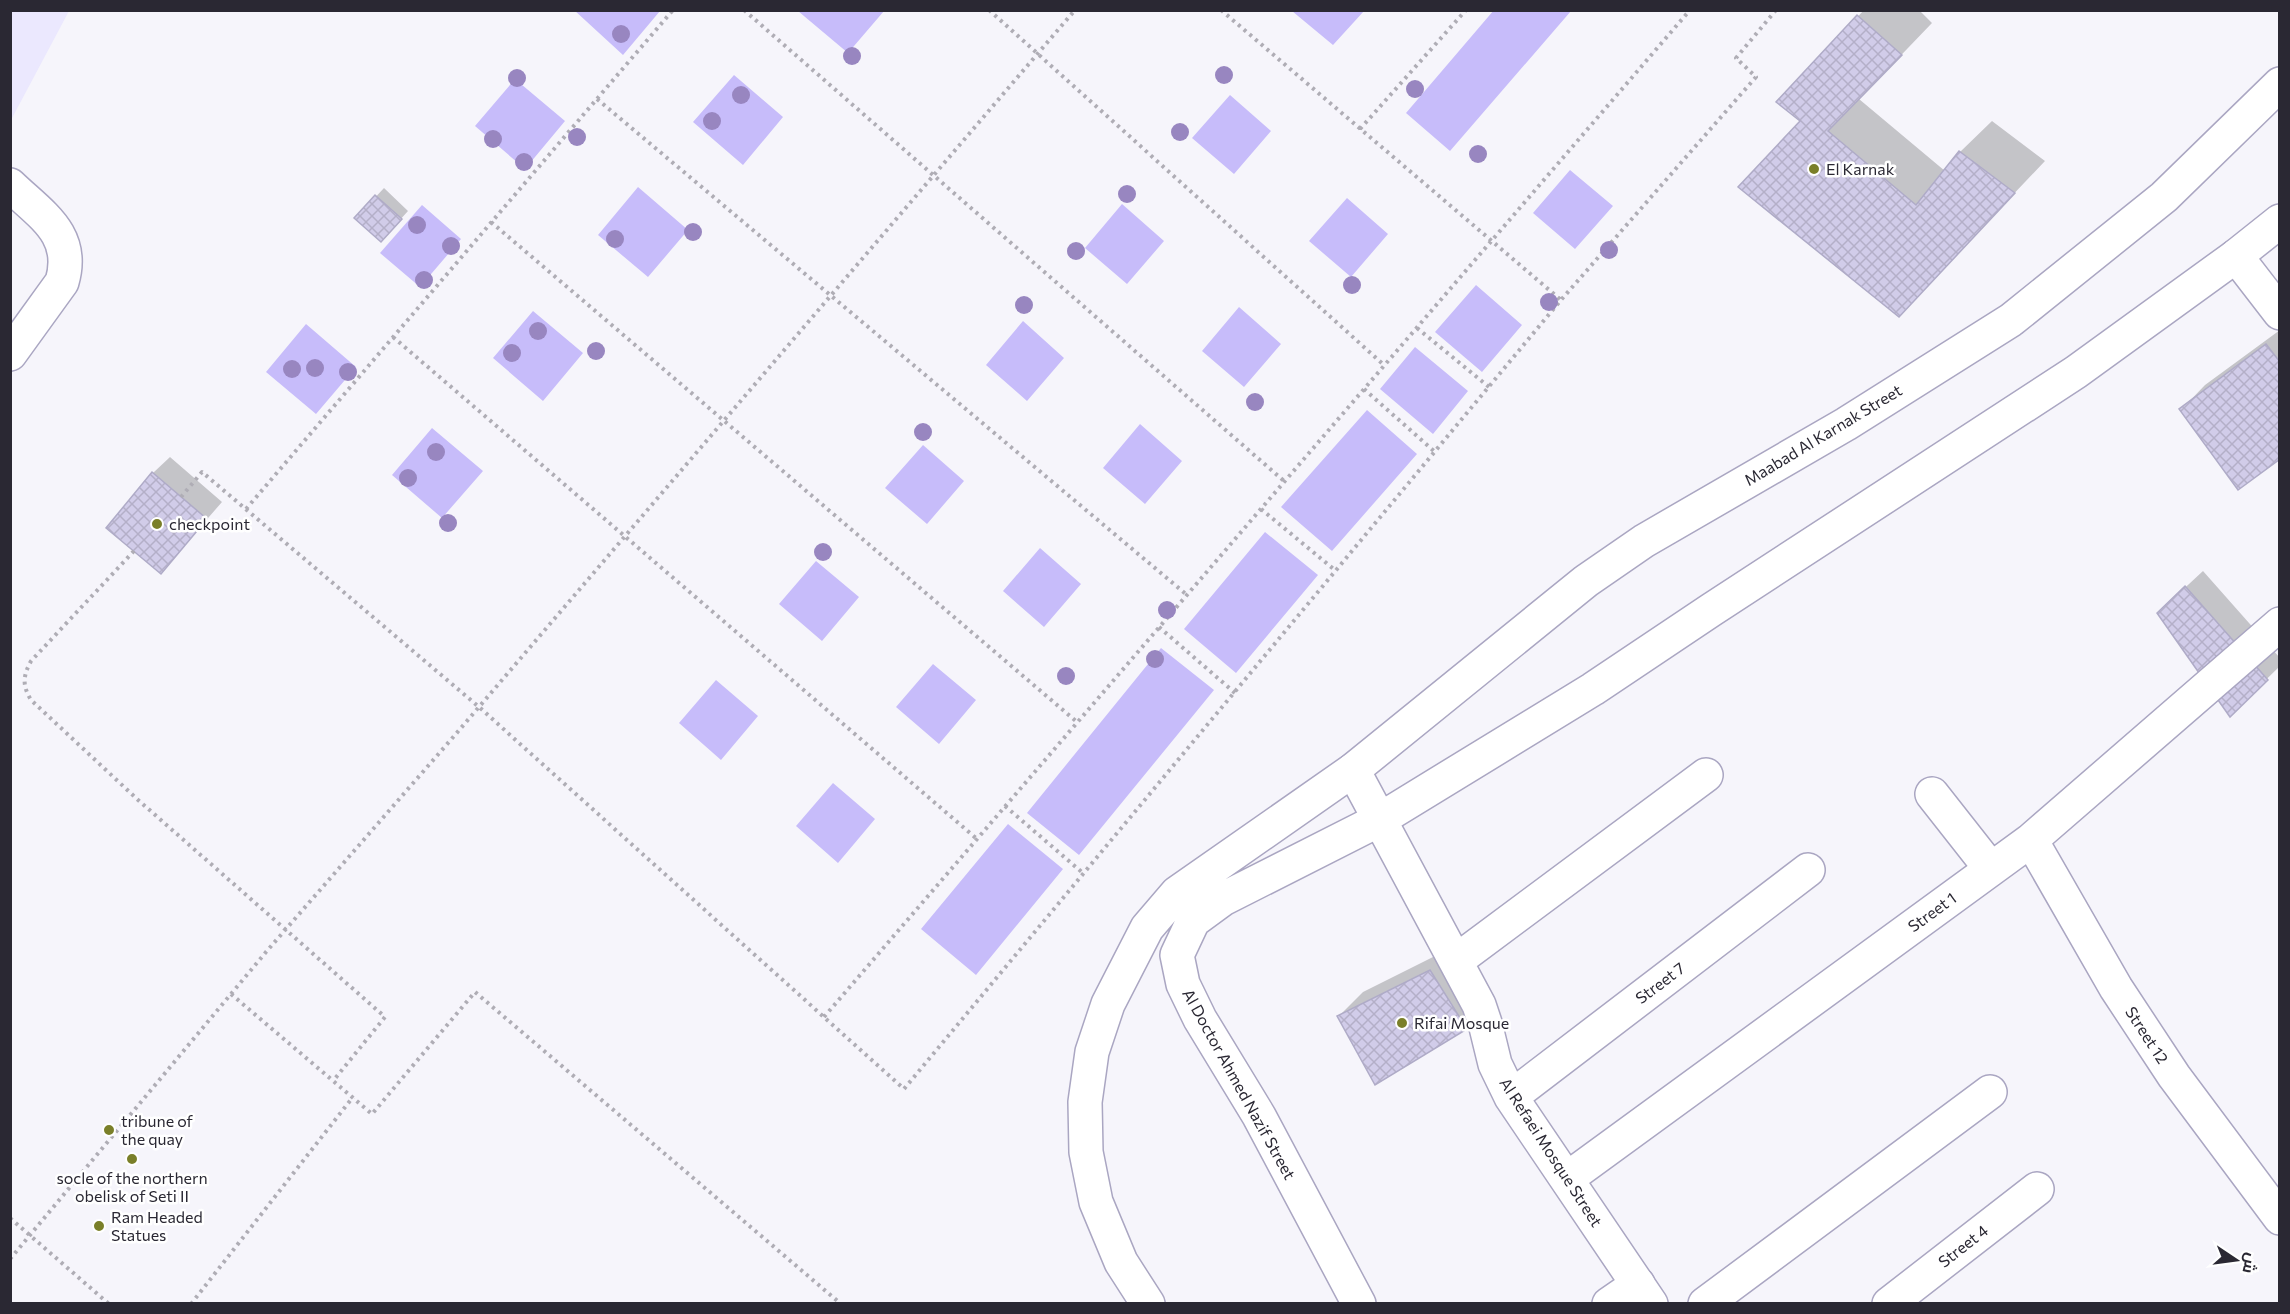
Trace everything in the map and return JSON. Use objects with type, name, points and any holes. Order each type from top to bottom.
[{"type":"street","name":"Maabad Al Karnak Street","points":[[1353,770],[1605,567],[1644,541],[1846,424],[2011,320],[2164,197],[2280,84]]},
{"type":"street","points":[[10,185],[54,227],[62,240],[66,254],[66,268],[62,282],[10,354]]},
{"type":"street","points":[[1379,820],[1593,689],[1710,610],[2076,372],[2236,256],[2280,221]]},
{"type":"street","points":[[2236,256],[2280,313]]},
{"type":"street","name":"Street 1","points":[[1568,1178],[2031,840],[2280,624]]},
{"type":"street","name":"Al Refaei Mosque Street","points":[[1353,770],[1479,1005],[1495,1064],[1511,1097],[1568,1178],[1644,1294]]},
{"type":"street","points":[[1143,1301],[1120,1262],[1096,1202],[1086,1152],[1085,1102],[1092,1052],[1108,1004],[1148,928],[1177,893],[1353,770]]},
{"type":"street","points":[[1456,961],[1706,775]]},
{"type":"street","points":[[1932,794],[1991,868]]},
{"type":"street","name":"Al Doctor Ahmed Nazif Street","points":[[1359,1304],[1258,1116],[1200,1019],[1183,984],[1177,955],[1193,921],[1223,898],[1379,820]]},
{"type":"street","name":"Street 12","points":[[2031,840],[2116,988],[2174,1076],[2280,1218]]},
{"type":"street","name":"Street 7","points":[[1511,1097],[1808,870]]},
{"type":"street","points":[[1705,1304],[1990,1092]]},
{"type":"street","name":"Street 4","points":[[1889,1304],[2037,1189]]},
{"type":"street","points":[[1609,1304],[1644,1294]]},
{"type":"path","points":[[246,509],[673,10]]},
{"type":"path","points":[[744,10],[1284,482]]},
{"type":"path","points":[[989,10],[1384,365]]},
{"type":"path","points":[[10,1259],[286,929],[455,735],[1075,10]]},
{"type":"path","points":[[1221,10],[1560,300]]},
{"type":"path","points":[[1458,10],[1463,15]]},
{"type":"path","points":[[1360,129],[1466,10]]},
{"type":"path","points":[[824,1017],[1690,10]]},
{"type":"path","points":[[181,497],[202,472],[479,707],[904,1089],[1560,300],[1756,77],[1736,58],[1776,10]]},
{"type":"path","points":[[597,99],[1187,595]]},
{"type":"path","points":[[491,222],[1077,722]]},
{"type":"path","points":[[1417,328],[1489,387]]},
{"type":"path","points":[[393,337],[977,839]]},
{"type":"path","points":[[1364,389],[1435,452]]},
{"type":"path","points":[[1261,509],[1336,571]]},
{"type":"path","points":[[134,551],[32,662],[26,671],[25,691],[31,700],[137,799],[385,1017],[333,1081]]},
{"type":"path","points":[[1160,627],[1235,693]]},
{"type":"path","points":[[1005,806],[1084,874]]},
{"type":"path","points":[[231,994],[372,1114],[475,992],[841,1304]]},
{"type":"path","points":[[191,1304],[353,1098]]},
{"type":"path","points":[[10,1218],[109,1304]]},
{"type":"shaded area","points":[[574,10],[660,10],[660,11],[623,55]]},
{"type":"shaded area","points":[[1494,10],[1571,11],[1450,151],[1406,113]]},
{"type":"shaded area","points":[[10,11],[69,11],[11,120]]},
{"type":"shaded area","points":[[798,11],[884,11],[848,53]]},
{"type":"shaded area","points":[[1292,11],[1364,11],[1333,45]]},
{"type":"shaded area","points":[[734,75],[783,117],[743,165],[693,122]]},
{"type":"shaded area","points":[[515,79],[565,121],[525,169],[475,126]]},
{"type":"shaded area","points":[[1230,95],[1271,131],[1234,174],[1192,138]]},
{"type":"shaded area","points":[[1570,170],[1613,206],[1575,249],[1533,213]]},
{"type":"shaded area","points":[[638,187],[688,230],[648,277],[598,235]]},
{"type":"shaded area","points":[[1347,198],[1388,234],[1351,277],[1309,241]]},
{"type":"shaded area","points":[[1122,204],[1164,241],[1127,284],[1085,248]]},
{"type":"shaded area","points":[[422,205],[461,239],[420,287],[380,253]]},
{"type":"shaded area","points":[[1476,285],[1522,325],[1482,372],[1435,332]]},
{"type":"shaded area","points":[[1239,307],[1281,344],[1244,387],[1202,351]]},
{"type":"shaded area","points":[[533,311],[583,353],[543,401],[493,358]]},
{"type":"shaded area","points":[[1023,321],[1064,358],[1027,401],[986,365]]},
{"type":"shaded area","points":[[306,324],[356,367],[316,414],[266,372]]},
{"type":"shaded area","points":[[1415,347],[1468,391],[1433,434],[1380,389]]},
{"type":"shaded area","points":[[1367,410],[1417,454],[1332,551],[1281,507]]},
{"type":"shaded area","points":[[1140,424],[1182,461],[1145,504],[1103,468]]},
{"type":"shaded area","points":[[432,428],[483,471],[442,518],[392,475]]},
{"type":"shaded area","points":[[923,445],[964,481],[927,524],[885,488]]},
{"type":"shaded area","points":[[1265,532],[1318,575],[1236,673],[1184,629]]},
{"type":"shaded area","points":[[1040,548],[1081,584],[1044,627],[1003,591]]},
{"type":"shaded area","points":[[816,561],[859,597],[822,641],[779,604]]},
{"type":"shaded area","points":[[1161,648],[1214,690],[1079,855],[1027,813]]},
{"type":"shaded area","points":[[933,664],[976,700],[939,744],[896,707]]},
{"type":"shaded area","points":[[716,680],[758,716],[721,760],[679,723]]},
{"type":"shaded area","points":[[833,783],[875,819],[838,863],[796,826]]},
{"type":"shaded area","points":[[1008,824],[1063,869],[976,975],[921,929]]},
{"type":"building","name":"El Karnak","points":[[1857,15],[1902,55],[1828,131],[1916,205],[1959,151],[2015,193],[1899,317],[1738,187],[1800,121],[1776,102]]},
{"type":"building","points":[[375,195],[402,219],[381,242],[354,218]]},
{"type":"building","points":[[2266,344],[2280,362],[2280,459],[2238,490],[2179,409]]},
{"type":"building","name":"checkpoint","points":[[152,472],[207,519],[161,574],[106,528]]},
{"type":"building","points":[[2185,586],[2268,680],[2230,717],[2157,613]]},
{"type":"building","name":"Rifai Mosque","points":[[1430,970],[1467,1029],[1375,1085],[1337,1016]]},
{"type":"place","name":"El Karnak","points":[[1814,169]]},
{"type":"place","name":"checkpoint","points":[[157,524]]},
{"type":"place","name":"Rifai Mosque","points":[[1402,1023]]},
{"type":"place","name":"tribune of the quay","points":[[109,1130]]},
{"type":"place","name":"socle of the northern obelisk of Seti II","points":[[132,1159]]},
{"type":"place","name":"Ram Headed Statues","points":[[99,1226]]}]
